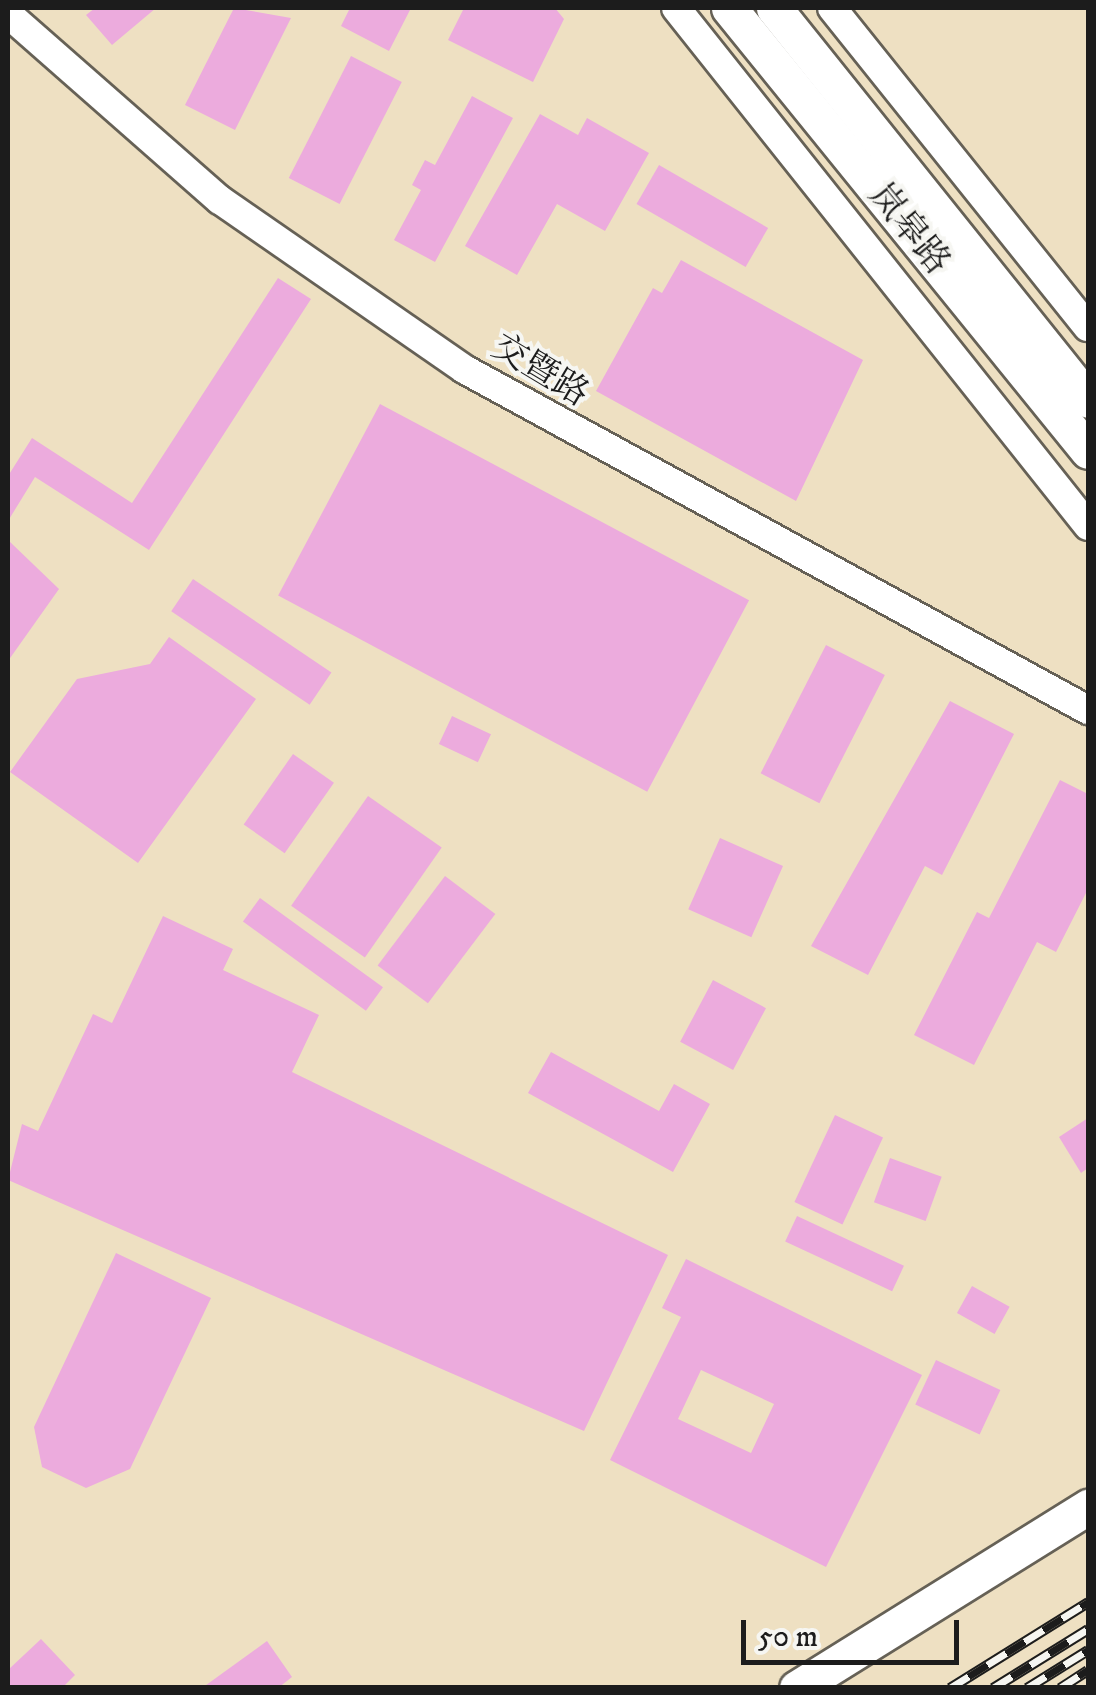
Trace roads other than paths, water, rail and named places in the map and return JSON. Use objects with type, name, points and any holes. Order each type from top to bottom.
[{"type":"main road","name":"岚皋路","points":[[729,8],[1079,406]]},
{"type":"main road","name":"岚皋路","points":[[774,8],[1079,406],[1088,452]]},
{"type":"main road","points":[[797,1688],[1088,1506]]},
{"type":"street","points":[[676,8],[1088,526]]},
{"type":"street","points":[[832,8],[1088,327]]},
{"type":"street","name":"交暨路","points":[[8,14],[220,200],[464,369],[1088,710]]},
{"type":"railway","points":[[950,1688],[1088,1602]]},
{"type":"railway","points":[[993,1688],[1088,1629]]},
{"type":"railway","points":[[1027,1688],[1088,1650]]},
{"type":"railway","points":[[1060,1688],[1088,1670]]}]
